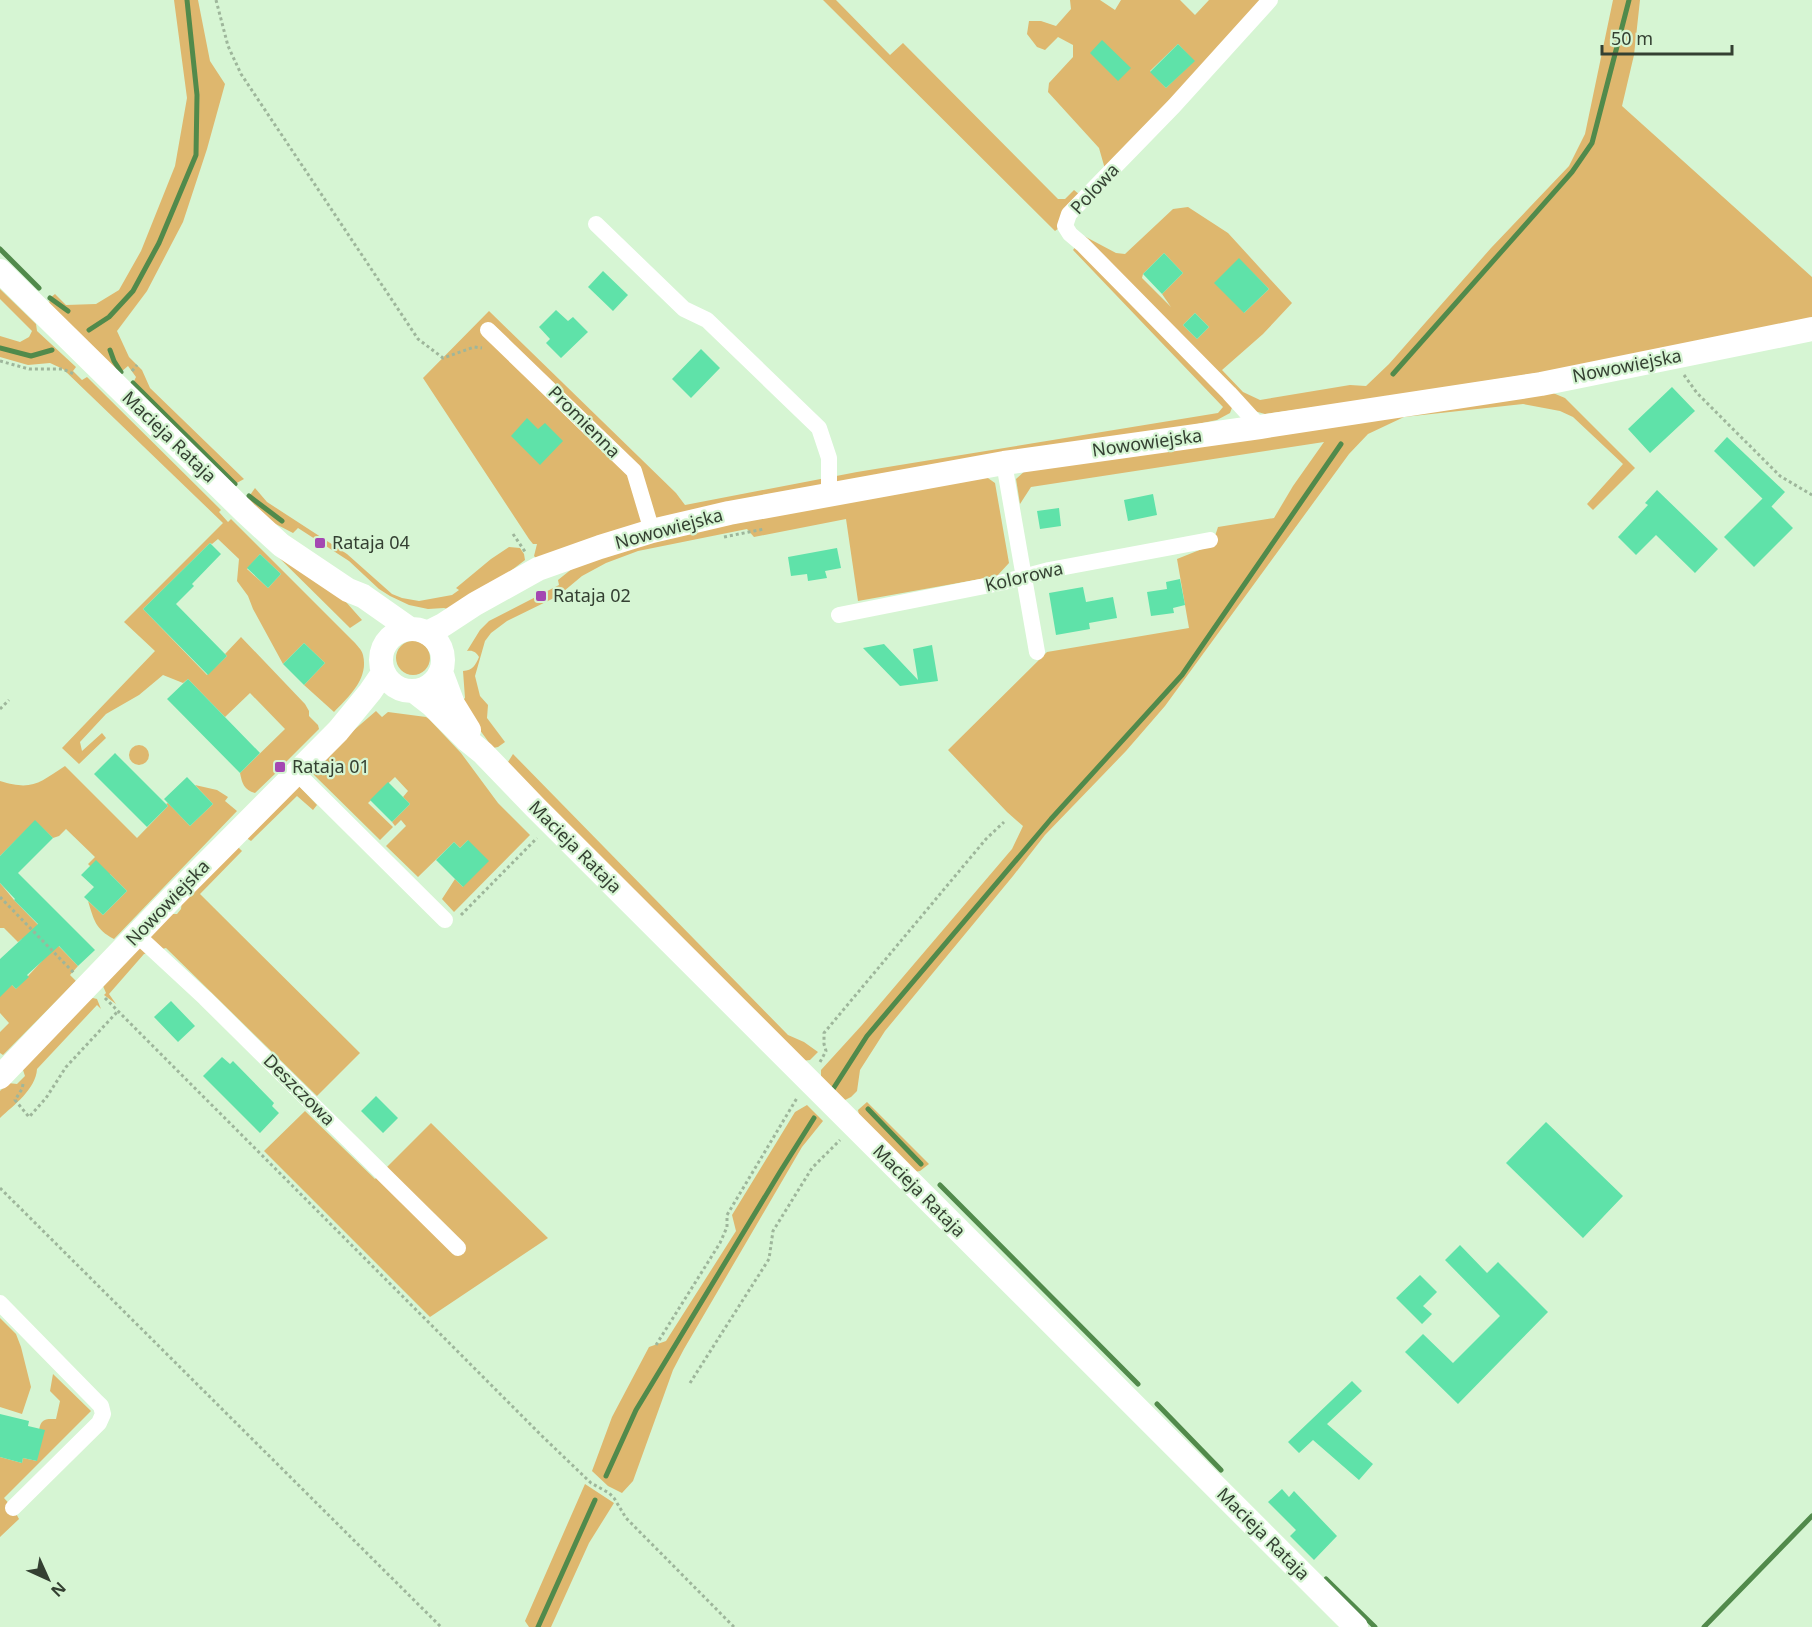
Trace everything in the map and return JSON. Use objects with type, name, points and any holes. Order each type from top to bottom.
[{"type":"street","name":"Polowa","points":[[1260,427],[1070,234],[1065,226],[1069,214],[1174,106],[1270,0]]},
{"type":"street","points":[[596,224],[684,309],[706,320],[819,428],[830,458],[829,494]]},
{"type":"street","name":"Macieja Rataja","points":[[0,271],[281,545],[348,590],[363,596],[418,631]]},
{"type":"street","name":"Nowowiejska","points":[[418,631],[443,625],[538,569],[652,531],[729,513],[1005,463],[1541,384],[1812,329]]},
{"type":"street","name":"Promienna","points":[[488,330],[634,471],[652,531]]},
{"type":"street","points":[[1005,463],[1037,652]]},
{"type":"street","name":"Kolorowa","points":[[839,615],[1000,583],[1049,570],[1210,540]]},
{"type":"street","name":"Macieja Rataja","points":[[348,590],[379,633],[384,648]]},
{"type":"street","name":"Nowowiejska","points":[[442,664],[455,637],[493,594]]},
{"type":"street","points":[[400,631],[418,631],[437,642],[442,664],[435,681],[427,687],[409,690],[391,684],[383,673],[381,655],[391,637],[400,631]]},
{"type":"street","name":"Macieja Rataja","points":[[442,664],[453,704],[483,753]]},
{"type":"street","name":"Nowowiejska","points":[[10,1079],[89,986],[137,935],[338,731],[383,673]]},
{"type":"street","name":"Nowowiejska","points":[[338,731],[387,696],[409,690]]},
{"type":"street","name":"Macieja Rataja","points":[[409,690],[432,705],[483,753],[1356,1627]]},
{"type":"street","points":[[296,772],[445,920]]},
{"type":"street","name":"Deszczowa","points":[[137,935],[205,998],[458,1248]]},
{"type":"street","points":[[0,1303],[101,1406],[103,1414],[99,1423],[13,1508]]},
{"type":"path","points":[[216,0],[228,46],[242,74],[418,339],[443,358],[474,347],[499,351],[519,358]]},
{"type":"path","points":[[1680,356],[1684,375],[1696,393],[1780,476],[1812,495]]},
{"type":"path","points":[[0,362],[29,369],[63,369],[77,376]]},
{"type":"path","points":[[132,371],[138,365]]},
{"type":"path","points":[[513,534],[528,557]]},
{"type":"path","points":[[0,709],[9,700]]},
{"type":"path","points":[[445,920],[449,923],[453,921],[470,907],[537,838]]},
{"type":"path","points":[[0,897],[89,986],[118,1011],[542,1436],[591,1483],[609,1493],[626,1518],[735,1627]]},
{"type":"path","points":[[10,1079],[23,1084],[15,1100],[29,1117],[46,1098],[66,1067],[118,1011]]},
{"type":"path","points":[[690,1383],[769,1259],[773,1231],[812,1168],[854,1126]]},
{"type":"path","points":[[0,1188],[441,1627]]},
{"type":"shaded area","points":[[174,0],[198,0],[210,61],[225,84],[183,222],[147,291],[117,331],[129,357],[142,370],[150,388],[244,479],[235,484],[226,482],[131,387],[136,377],[128,366],[121,372],[112,371],[49,304],[50,298],[55,294],[66,305],[96,304],[119,290],[141,251],[175,166],[187,98]]},
{"type":"shaded area","points":[[823,0],[836,0],[890,55],[903,43],[1058,199],[1065,199],[1074,190],[1080,195],[1059,228],[1055,231]]},
{"type":"shaded area","points":[[1070,0],[1100,0],[1115,10],[1121,0],[1180,0],[1195,15],[1209,0],[1274,0],[1105,169],[1099,148],[1048,92],[1049,83],[1073,57],[1073,45],[1058,37],[1045,50],[1037,47],[1027,34],[1029,21],[1041,21],[1056,26],[1071,9]],"holes":[[[1178,44],[1194,61],[1166,88],[1150,71]]]},
{"type":"shaded area","points":[[1613,0],[1640,0],[1634,55],[1622,106],[1812,277],[1812,322],[1652,355],[1346,403],[1265,414],[1233,405],[1230,413],[1217,420],[537,559],[534,556],[537,544],[533,544],[529,539],[423,378],[489,311],[676,493],[685,505],[857,472],[1218,413],[1223,407],[1073,250],[1084,236],[1116,253],[1125,254],[1173,209],[1188,207],[1228,233],[1292,303],[1263,334],[1222,370],[1243,392],[1260,400],[1350,385],[1366,386],[1389,364],[1491,248],[1569,166],[1585,134]],"holes":[[[1164,253],[1183,273],[1162,294],[1171,307],[1142,278],[1143,274]],[[1239,259],[1269,289],[1244,313]],[[1195,313],[1209,327],[1197,339],[1183,325]]]},
{"type":"shaded area","points":[[0,289],[36,324],[37,331],[76,367],[73,371],[82,380],[87,377],[221,510],[219,512],[228,522],[231,519],[361,651],[364,664],[360,680],[351,694],[334,712],[304,685],[325,663],[304,643],[283,664],[248,596],[237,581],[239,559],[218,539],[210,543],[143,609],[207,675],[227,656],[225,654],[241,637],[305,704],[309,716],[318,725],[319,729],[286,762],[283,760],[276,766],[279,770],[255,793],[244,786],[240,773],[285,729],[250,693],[225,717],[188,679],[183,683],[163,675],[139,695],[106,714],[80,742],[82,751],[102,733],[106,738],[79,764],[62,748],[155,651],[124,622],[223,523],[63,369],[50,363],[28,365],[0,357],[0,336],[20,342],[29,337],[32,331],[0,299]],"holes":[[[260,554],[281,574],[268,588],[247,569]]]},
{"type":"shaded area","points":[[1553,393],[1565,398],[1635,468],[1593,510],[1587,504],[1623,464],[1573,417],[1560,411],[1523,404],[1404,417],[1368,434],[1349,454],[1165,706],[1126,751],[1045,835],[885,1031],[860,1070],[857,1091],[843,1101],[821,1078],[821,1070],[1012,849],[1023,826],[948,750],[1047,652],[1189,628],[1177,559],[1212,545],[1218,527],[1274,518],[1324,442],[1031,487],[1020,504],[1016,479],[1026,470]]},
{"type":"shaded area","points":[[985,476],[995,483],[1009,563],[997,576],[858,601],[846,519],[754,537],[747,529],[638,551],[606,563],[582,576],[558,596],[507,621],[491,633],[485,641],[475,676],[480,696],[488,705],[487,718],[505,742],[493,748],[461,702],[465,698],[463,671],[473,667],[479,657],[474,652],[467,651],[480,630],[489,621],[559,585],[558,580],[578,564],[665,538]]},
{"type":"shaded area","points":[[255,488],[267,502],[347,554],[392,594],[402,598],[419,601],[452,595],[459,590],[456,588],[509,547],[520,548],[525,560],[451,610],[409,605],[379,589],[349,561],[298,528],[293,533],[266,519],[248,498]]},
{"type":"shaded area","points":[[256,535],[346,602],[362,620],[350,628]]},
{"type":"shaded area","points":[[413,641],[425,646],[430,658],[425,670],[413,675],[401,670],[396,658],[401,646]]},
{"type":"shaded area","points":[[376,711],[382,717],[388,712],[429,719],[461,753],[498,803],[530,835],[454,912],[442,899],[455,879],[463,887],[468,840],[460,848],[454,842],[418,877],[386,846],[406,826],[401,820],[395,826],[392,822],[410,804],[403,797],[408,791],[395,777],[368,803],[393,827],[380,840],[313,774],[312,770],[339,743]]},
{"type":"shaded area","points":[[139,745],[146,748],[149,755],[146,762],[139,765],[132,762],[129,755],[132,748]]},
{"type":"shaded area","points":[[513,754],[788,1035],[818,1052],[810,1060],[802,1061],[511,770],[508,762]]},
{"type":"shaded area","points":[[65,766],[137,838],[168,806],[166,804],[168,803],[190,826],[213,804],[195,785],[217,790],[228,797],[225,801],[237,811],[114,939],[99,928],[88,901],[103,915],[127,891],[110,874],[103,880],[88,864],[95,857],[66,829],[53,838],[35,821],[0,856],[0,781],[20,785],[35,784]]},
{"type":"shaded area","points":[[298,785],[317,805],[313,810],[297,796],[251,841],[248,839],[248,835]]},
{"type":"shaded area","points":[[238,847],[242,851],[200,894],[360,1053],[317,1096],[166,948],[144,954],[109,994],[116,1004],[104,995],[106,993],[103,986],[169,914],[177,914],[181,909],[182,900]]},
{"type":"shaded area","points":[[0,883],[78,966],[70,975],[76,981],[3,1055],[0,1053],[0,1032],[9,1023],[0,1013],[0,984],[12,985],[16,989],[42,961],[22,939],[18,942],[4,928],[0,928]]},
{"type":"shaded area","points":[[89,999],[97,999],[101,1009],[97,1005],[37,1069],[29,1090],[0,1118],[0,1091],[8,1083],[17,1084],[25,1076],[22,1067]]},
{"type":"shaded area","points":[[867,1102],[929,1164],[915,1172],[860,1120],[858,1110]]},
{"type":"shaded area","points":[[807,1105],[823,1121],[802,1147],[684,1349],[673,1370],[633,1481],[622,1493],[608,1486],[592,1471],[612,1417],[649,1347],[666,1341],[736,1231],[732,1215],[795,1112]]},
{"type":"shaded area","points":[[305,1111],[375,1179],[431,1123],[548,1238],[430,1317],[264,1151]]},
{"type":"shaded area","points":[[0,1318],[16,1334],[31,1387],[22,1414],[0,1407]]},
{"type":"shaded area","points":[[53,1374],[91,1411],[4,1498],[19,1519],[0,1537],[0,1457],[22,1463],[23,1458],[37,1461],[40,1425],[45,1420],[56,1419],[60,1401],[50,1391]]},
{"type":"shaded area","points":[[585,1484],[614,1503],[589,1543],[551,1627],[529,1627],[525,1621]]},
{"type":"building","points":[[1102,40],[1131,68],[1118,81],[1090,53]]},
{"type":"building","points":[[1178,44],[1195,61],[1166,88],[1150,72]]},
{"type":"building","points":[[1164,253],[1183,273],[1162,294],[1143,274]]},
{"type":"building","points":[[1239,258],[1269,289],[1244,313],[1214,283]]},
{"type":"building","points":[[603,271],[628,295],[613,311],[588,287]]},
{"type":"building","points":[[556,310],[568,321],[573,317],[588,332],[561,358],[546,343],[550,339],[539,327]]},
{"type":"building","points":[[1195,313],[1209,327],[1197,339],[1183,325]]},
{"type":"building","points":[[701,349],[720,368],[691,398],[672,379]]},
{"type":"building","points":[[1672,387],[1695,411],[1650,453],[1628,429]]},
{"type":"building","points":[[527,418],[538,429],[545,423],[563,441],[540,465],[511,436]]},
{"type":"building","points":[[1727,437],[1785,492],[1771,507],[1714,451]]},
{"type":"building","points":[[1657,490],[1718,549],[1695,573],[1656,535],[1636,555],[1618,537],[1648,505],[1645,503]]},
{"type":"building","points":[[1153,494],[1157,515],[1128,521],[1124,500]]},
{"type":"building","points":[[1763,498],[1793,528],[1754,567],[1724,537]]},
{"type":"building","points":[[1059,508],[1061,526],[1040,529],[1037,511]]},
{"type":"building","points":[[210,543],[221,554],[176,604],[227,656],[208,675],[143,609]]},
{"type":"building","points":[[837,548],[841,568],[825,571],[827,578],[808,581],[807,574],[791,576],[788,557]]},
{"type":"building","points":[[260,554],[281,574],[268,588],[247,568]]},
{"type":"building","points":[[1180,579],[1185,605],[1173,608],[1174,613],[1151,616],[1147,592],[1167,589],[1166,582]]},
{"type":"building","points":[[1083,587],[1086,602],[1113,597],[1117,618],[1089,623],[1090,629],[1056,635],[1049,593]]},
{"type":"building","points":[[304,643],[325,663],[304,685],[283,664]]},
{"type":"building","points":[[884,644],[918,680],[913,649],[932,645],[938,681],[900,686],[863,648]]},
{"type":"building","points":[[188,679],[260,753],[240,773],[167,699]]},
{"type":"building","points":[[115,753],[168,806],[147,827],[94,774]]},
{"type":"building","points":[[187,777],[213,804],[190,826],[164,799]]},
{"type":"building","points":[[388,782],[410,804],[392,822],[370,800]]},
{"type":"building","points":[[35,820],[53,838],[18,873],[95,950],[78,966],[59,946],[27,975],[29,977],[16,989],[12,985],[0,997],[0,959],[38,924],[0,883],[0,856]]},
{"type":"building","points":[[468,840],[489,861],[463,887],[436,860],[454,842],[460,848]]},
{"type":"building","points":[[96,860],[127,891],[103,915],[84,897],[94,887],[81,875]]},
{"type":"building","points":[[171,1001],[195,1026],[178,1042],[154,1017]]},
{"type":"building","points":[[222,1057],[230,1064],[233,1061],[274,1103],[272,1106],[279,1113],[260,1133],[203,1076]]},
{"type":"building","points":[[376,1096],[398,1118],[383,1133],[361,1111]]},
{"type":"building","points":[[1546,1122],[1623,1196],[1583,1238],[1506,1163]]},
{"type":"building","points":[[1460,1245],[1487,1273],[1498,1262],[1548,1312],[1458,1404],[1405,1352],[1423,1334],[1453,1363],[1500,1316],[1445,1260]]},
{"type":"building","points":[[1420,1275],[1437,1292],[1423,1306],[1432,1314],[1422,1324],[1396,1298]]},
{"type":"building","points":[[1352,1381],[1362,1391],[1327,1424],[1373,1464],[1359,1480],[1313,1440],[1299,1453],[1288,1442]]},
{"type":"building","points":[[0,1414],[29,1421],[28,1426],[45,1430],[37,1461],[23,1458],[22,1463],[0,1457]]},
{"type":"building","points":[[1282,1489],[1289,1497],[1294,1491],[1337,1536],[1314,1560],[1290,1536],[1296,1530],[1268,1502]]},
{"type":"waterway","points":[[89,330],[109,317],[133,291],[159,243],[196,155],[197,95],[187,0]]},
{"type":"waterway","points":[[1393,374],[1572,172],[1592,143],[1629,0]]},
{"type":"waterway","points":[[0,249],[39,288]]},
{"type":"waterway","points":[[50,298],[68,311]]},
{"type":"waterway","points":[[0,348],[31,356],[52,350]]},
{"type":"waterway","points":[[110,350],[121,372]]},
{"type":"waterway","points":[[133,383],[235,484]]},
{"type":"waterway","points":[[833,1089],[867,1036],[1051,819],[1182,675],[1341,444]]},
{"type":"waterway","points":[[249,496],[282,521]]},
{"type":"waterway","points":[[868,1109],[921,1164]]},
{"type":"waterway","points":[[606,1476],[636,1410],[814,1118]]},
{"type":"waterway","points":[[940,1185],[1138,1384]]},
{"type":"waterway","points":[[1157,1404],[1221,1470]]},
{"type":"waterway","points":[[538,1627],[595,1500]]},
{"type":"waterway","points":[[1704,1627],[1812,1516]]},
{"type":"waterway","points":[[1326,1579],[1375,1627]]},
{"type":"place","name":"Rataja 04","points":[[320,543]]},
{"type":"place","name":"Rataja 02","points":[[541,596]]},
{"type":"place","name":"Rataja 01","points":[[280,767]]}]
